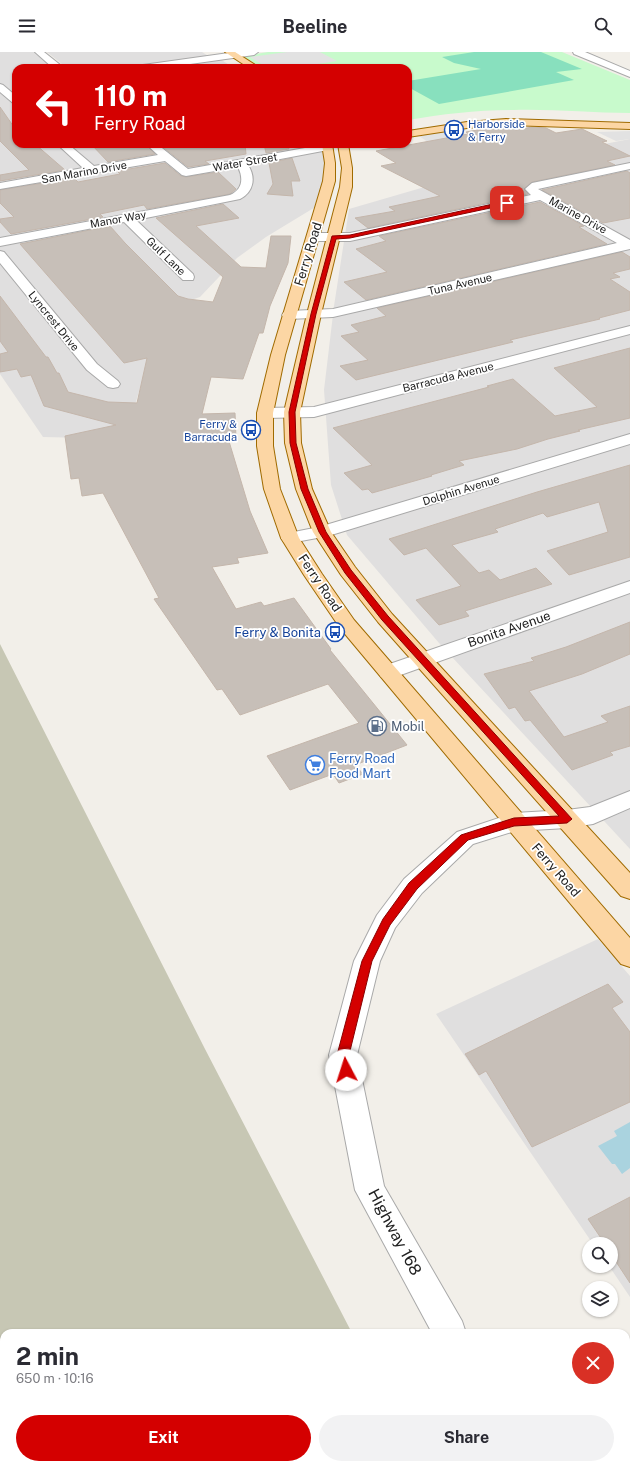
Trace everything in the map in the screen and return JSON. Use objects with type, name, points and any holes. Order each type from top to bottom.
[{"type":"main road","points":[[225,54],[235,64]]},
{"type":"main road","points":[[225,54],[246,64]]},
{"type":"main road","points":[[450,117],[494,114],[630,126]]},
{"type":"main road","points":[[412,133],[473,124],[544,118],[630,117]]},
{"type":"main road","points":[[412,123],[428,121]]},
{"type":"main road","name":"Ferry Road","points":[[337,148],[330,163],[329,181],[278,355],[265,413],[264,446],[272,490],[290,538],[313,575],[347,624],[514,822],[630,956]]},
{"type":"main road","name":"Ferry Road","points":[[339,148],[348,168],[346,187],[314,314],[292,412],[293,443],[304,489],[322,532],[348,571],[385,618],[630,889]]},
{"type":"street","points":[[39,52],[54,64]]},
{"type":"street","points":[[166,64],[225,54],[254,52]]},
{"type":"street","points":[[577,52],[630,74]]},
{"type":"street","points":[[11,82],[0,85],[12,97]]},
{"type":"street","points":[[66,148],[91,170]]},
{"type":"street","points":[[156,148],[167,157]]},
{"type":"street","name":"Water Street","points":[[167,157],[186,173],[322,148]]},
{"type":"street","name":"San Marino Drive","points":[[0,186],[167,157]]},
{"type":"street","name":"Manor Way","points":[[0,242],[222,200],[236,196],[246,187],[244,167],[240,163]]},
{"type":"street","points":[[313,237],[350,237],[630,166]]},
{"type":"street","name":"Marine Drive","points":[[539,190],[630,244]]},
{"type":"street","name":"Gulf Lane","points":[[127,218],[188,277]]},
{"type":"street","points":[[612,234],[629,230]]},
{"type":"street","name":"Tuna Avenue","points":[[289,315],[333,314],[630,244]]},
{"type":"street","name":"Lyncrest Drive","points":[[0,255],[92,367],[113,384]]},
{"type":"street","name":"Barracuda Avenue","points":[[265,413],[320,410],[630,330]]},
{"type":"street","name":"Dolphin Avenue","points":[[290,538],[322,532],[630,439]]},
{"type":"street","name":"Bonita Avenue","points":[[388,672],[630,587]]},
{"type":"street","name":"Highway 168","points":[[448,1329],[370,1190],[343,1055],[367,961],[386,922],[413,886],[465,838],[514,822],[567,819],[592,815],[630,799]]},
{"type":"shaded area","points":[[0,52],[34,52],[48,64],[12,64],[12,148],[323,148],[326,169],[317,206],[266,237],[237,258],[200,297],[191,300],[158,344],[142,381],[135,405],[129,439],[43,437],[0,374]]},
{"type":"shaded area","points":[[47,52],[202,52],[210,57],[161,64],[62,64]]},
{"type":"shaded area","points":[[287,52],[320,52],[337,61],[318,64],[261,64],[250,57]]},
{"type":"shaded area","points":[[220,59],[228,64],[187,64]]},
{"type":"shaded area","points":[[630,131],[630,139],[616,141],[597,132]]},
{"type":"shaded area","points":[[443,132],[453,137],[428,142],[419,136]]},
{"type":"shaded area","points":[[630,139],[630,849],[439,643],[347,535],[331,485],[324,390],[334,306],[349,209],[507,163]]},
{"type":"shaded area","points":[[0,644],[205,1049],[350,1329],[0,1329]]},
{"type":"shaded area","points":[[598,939],[630,976],[630,1297],[614,1273],[618,1273],[618,1237],[588,1237],[436,1014]]},
{"type":"green space","points":[[268,52],[562,52],[630,80],[630,113],[501,110],[461,113],[412,119],[412,64],[256,64],[242,56]]},
{"type":"green space","points":[[474,52],[541,52],[582,69],[556,72],[574,80],[439,104],[412,89],[412,80],[481,69],[454,63],[442,57]]},
{"type":"water","points":[[630,1122],[630,1168],[622,1174],[598,1146],[617,1136],[614,1131]]},
{"type":"building","points":[[0,107],[12,124],[12,148],[40,148],[65,170],[0,181],[0,175],[29,170],[0,141]]},
{"type":"building","points":[[494,127],[509,127],[516,130],[532,127],[546,128],[556,133],[582,129],[607,141],[602,142],[630,156],[607,161],[615,165],[532,182],[524,189],[528,194],[368,228],[355,218],[395,211],[389,207],[440,196],[381,166],[396,163],[376,151],[392,148],[412,148],[412,144],[468,134],[466,132]]},
{"type":"building","points":[[95,148],[149,148],[155,154],[108,162]]},
{"type":"building","points":[[164,148],[245,148],[246,154],[205,161],[209,164],[188,167]]},
{"type":"building","points":[[265,148],[289,149],[266,153]]},
{"type":"building","points":[[292,158],[300,181],[291,181],[293,196],[267,194],[273,184],[269,163]]},
{"type":"building","points":[[165,163],[181,176],[186,177],[218,172],[236,189],[230,194],[147,209],[144,205],[100,214],[103,217],[11,234],[0,222],[0,219],[14,217],[0,203],[0,190],[74,178],[78,182],[120,174],[117,171]]},
{"type":"building","points":[[627,171],[630,173],[630,218],[603,223],[542,190]]},
{"type":"building","points":[[540,202],[584,226],[579,227],[607,244],[366,300],[344,282],[387,272],[356,249],[386,241],[379,236]]},
{"type":"building","points":[[223,204],[239,218],[196,226],[241,267],[266,268],[271,236],[291,236],[288,263],[270,306],[263,333],[259,333],[243,379],[211,377],[202,414],[235,413],[236,438],[228,438],[250,511],[268,553],[237,558],[239,563],[212,567],[236,609],[261,602],[264,606],[294,598],[331,649],[330,650],[407,745],[355,765],[363,774],[339,783],[333,774],[290,790],[267,756],[359,723],[328,684],[240,715],[222,689],[217,690],[154,599],[159,598],[103,493],[82,496],[79,478],[71,479],[65,436],[116,425],[44,406],[31,375],[21,377],[17,369],[0,372],[0,354],[8,352],[0,341],[0,296],[46,357],[48,357],[57,373],[59,373],[68,392],[108,402],[137,403],[147,358],[124,363],[20,244],[110,226],[178,296],[188,299],[213,302],[223,277],[156,218]]},
{"type":"building","points":[[622,252],[630,257],[630,269],[613,273],[620,277],[610,279],[630,292],[630,310],[599,318],[600,319],[510,340],[513,342],[356,380],[340,366],[368,360],[341,336],[359,332],[351,325],[386,316],[377,308]]},
{"type":"building","points":[[630,348],[630,418],[578,430],[580,431],[517,449],[459,461],[464,465],[431,475],[432,476],[372,493],[368,489],[362,490],[344,473],[372,465],[333,428],[489,387],[487,386],[513,379],[555,416],[597,407],[554,368]]},
{"type":"building","points":[[630,465],[630,557],[569,575],[547,551],[608,532],[599,502],[547,517],[543,513],[495,529],[498,532],[452,545],[479,573],[489,570],[500,580],[536,568],[552,584],[465,611],[469,616],[439,625],[416,600],[461,586],[426,548],[404,555],[389,539],[537,492]]},
{"type":"building","points":[[630,622],[630,654],[582,674],[529,691],[564,737],[608,722],[601,716],[630,706],[630,746],[610,752],[613,755],[572,770],[530,720],[525,721],[515,707],[509,709],[484,674],[534,661],[531,658],[566,647]]},
{"type":"building","points":[[608,984],[623,1002],[612,1008],[630,1032],[630,1102],[532,1147],[486,1071],[479,1075],[465,1054]]},
{"type":"building","points":[[630,1197],[630,1283],[618,1265],[618,1237],[600,1237],[588,1219]]},
{"type":"place","name":"Harborside & Ferry","points":[[454,130]]},
{"type":"place","name":"Ferry & Barracuda","points":[[251,430]]},
{"type":"place","name":"Ferry & Bonita","points":[[335,632]]},
{"type":"place","name":"Mobil","points":[[377,726]]},
{"type":"place","name":"Ferry Road Food Mart","points":[[315,765]]},
{"type":"route","points":[[346,1070],[343,1055],[367,961],[386,922],[413,886],[465,838],[514,822],[567,819],[385,618],[348,571],[322,532],[304,489],[293,443],[292,412],[314,314],[334,237],[350,237],[507,203]]}]
